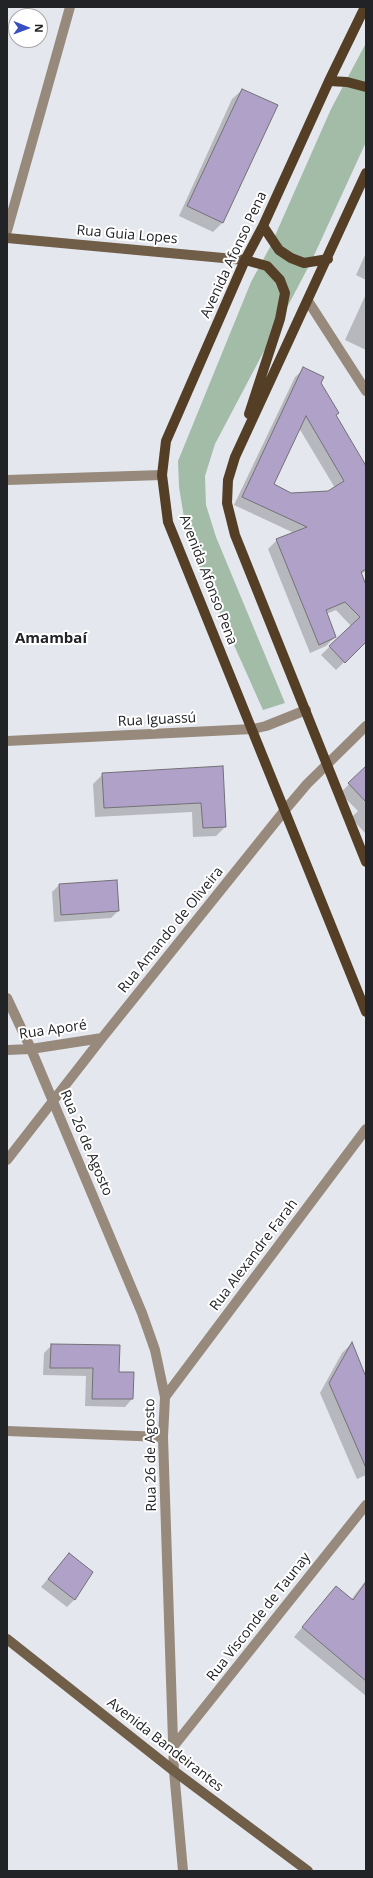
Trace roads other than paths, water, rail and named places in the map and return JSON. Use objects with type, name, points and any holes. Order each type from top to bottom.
[{"type":"main road","name":"Avenida Afonso Pena","points":[[365,7],[329,81],[263,226],[245,260],[166,441],[162,475],[168,522],[253,729],[366,1012]]},
{"type":"main road","points":[[329,81],[347,82],[366,87]]},
{"type":"main road","points":[[235,457],[328,259],[366,173]]},
{"type":"main road","points":[[263,226],[279,250],[290,258],[304,263],[328,259]]},
{"type":"main road","name":"Rua Guia Lopes","points":[[7,238],[245,260]]},
{"type":"main road","points":[[245,260],[267,266],[280,280],[285,293],[280,319],[228,480],[227,503],[236,535],[366,862]]},
{"type":"main road","name":"Avenida Bandeirantes","points":[[7,1639],[174,1771],[308,1871]]},
{"type":"street","points":[[7,231],[70,7]]},
{"type":"street","points":[[308,301],[366,391]]},
{"type":"street","points":[[7,480],[162,475]]},
{"type":"street","name":"Rua Iguassú","points":[[7,741],[253,729],[306,710]]},
{"type":"street","name":"Rua Amando de Oliveira","points":[[7,1160],[102,1038],[285,810],[307,784],[366,726]]},
{"type":"street","name":"Rua 26 de Agosto","points":[[7,998],[31,1049],[142,1313],[155,1350],[165,1397],[164,1437],[173,1747],[183,1871]]},
{"type":"street","name":"Rua Aporé","points":[[7,1050],[31,1049],[102,1038]]},
{"type":"street","name":"Rua Alexandre Farah","points":[[165,1397],[366,1129]]},
{"type":"street","points":[[7,1431],[164,1437]]},
{"type":"street","name":"Rua Visconde de Taunay","points":[[173,1747],[366,1505]]},
{"type":"district","name":"Amambaí","points":[[51,639]]}]
